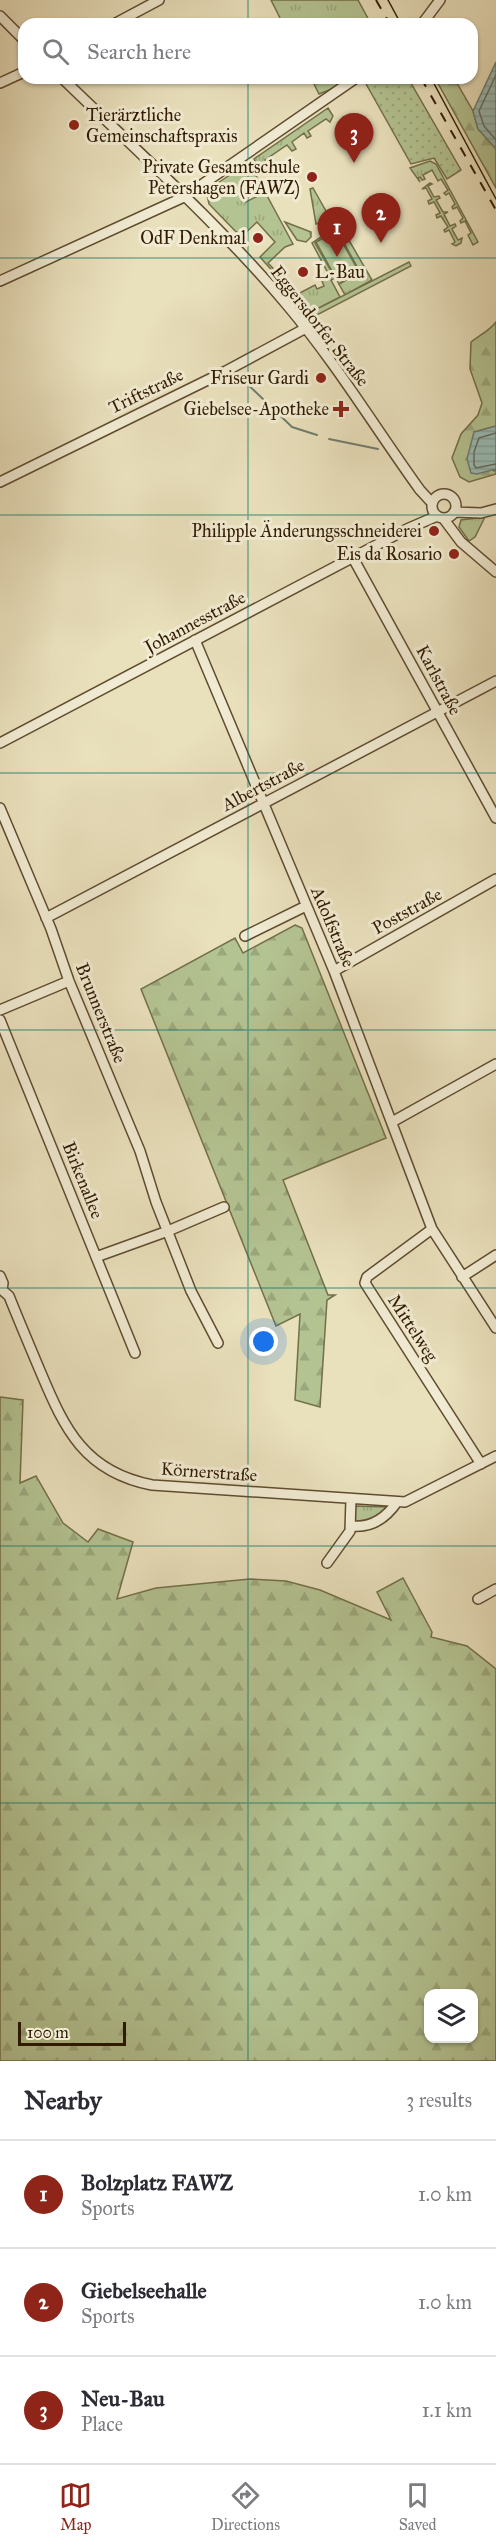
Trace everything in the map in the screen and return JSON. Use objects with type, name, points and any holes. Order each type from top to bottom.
[{"type":"street","points":[[426,18],[440,0]]},
{"type":"street","points":[[124,18],[154,1]]},
{"type":"street","points":[[0,16],[18,34]]},
{"type":"street","points":[[0,83],[18,75]]},
{"type":"street","name":"Eggersdorfer Straße","points":[[69,84],[253,267],[306,328],[413,478],[443,510],[466,545],[496,572]]},
{"type":"street","points":[[0,281],[184,196],[347,84]]},
{"type":"street","name":"Triftstraße","points":[[0,482],[306,328]]},
{"type":"street","name":"Eggersdorfer Straße","points":[[413,478],[432,492],[449,495],[443,510]]},
{"type":"street","name":"Johannesstraße","points":[[0,744],[443,510],[441,494]]},
{"type":"street","points":[[443,510],[481,513],[495,509]]},
{"type":"street","name":"Karlstraße","points":[[353,558],[496,818]]},
{"type":"street","name":"Adolfstraße","points":[[195,640],[334,971],[432,1230],[496,1328]]},
{"type":"street","name":"Albertstraße","points":[[46,918],[496,681]]},
{"type":"street","name":"Brunnerstraße","points":[[0,808],[136,1142],[156,1202],[191,1291],[218,1343]]},
{"type":"street","name":"Poststraße","points":[[334,971],[496,879]]},
{"type":"street","points":[[245,936],[306,906]]},
{"type":"street","points":[[0,1010],[69,981]]},
{"type":"street","name":"Birkenallee","points":[[0,1020],[135,1353]]},
{"type":"street","points":[[392,1122],[496,1064]]},
{"type":"street","points":[[96,1257],[168,1232],[224,1207]]},
{"type":"street","name":"Mittelweg","points":[[432,1230],[367,1277],[365,1283],[481,1464]]},
{"type":"street","points":[[462,1277],[496,1255]]},
{"type":"street","points":[[0,1276],[3,1283],[1,1290]]},
{"type":"street","name":"Körnerstraße","points":[[1,1290],[9,1296],[68,1431],[85,1453],[106,1469],[136,1482],[397,1502]]},
{"type":"street","points":[[352,1526],[362,1527],[379,1521],[397,1502],[413,1500],[496,1456]]},
{"type":"street","points":[[327,1563],[349,1534],[352,1526],[351,1499]]},
{"type":"street","points":[[478,1599],[496,1589]]},
{"type":"green space","points":[[271,0],[358,0],[368,18],[280,18]]},
{"type":"green space","points":[[314,84],[343,84],[342,85],[319,94]]},
{"type":"green space","points":[[366,84],[411,84],[461,170],[447,179],[434,158],[411,164]]},
{"type":"green space","points":[[438,84],[457,84],[473,111],[478,129],[496,149],[496,188]]},
{"type":"green space","points":[[328,108],[333,116],[330,122],[326,119],[308,131],[311,136],[307,138],[304,133],[292,142],[296,149],[292,151],[287,145],[265,160],[269,167],[260,172],[254,159]]},
{"type":"green space","points":[[430,161],[436,164],[478,242],[473,245],[468,235],[471,233],[465,221],[461,223],[463,218],[457,207],[453,209],[455,204],[449,193],[446,195],[444,193],[448,190],[441,179],[438,181],[432,170],[423,175],[425,179],[418,178],[420,182],[410,168]]},
{"type":"green space","points":[[246,164],[249,170],[252,168],[263,189],[257,192],[253,185],[241,192],[246,202],[265,192],[293,244],[285,247],[268,263],[298,294],[315,285],[317,289],[324,286],[322,281],[330,277],[312,243],[340,224],[342,227],[315,243],[335,278],[331,280],[340,297],[313,311],[313,317],[302,300],[299,301],[260,257],[275,242],[257,222],[241,237],[209,204],[206,191]]},
{"type":"green space","points":[[430,183],[432,184],[428,186],[434,197],[439,196],[440,198],[436,200],[443,212],[448,212],[444,214],[450,226],[455,224],[456,226],[452,229],[458,240],[462,238],[461,243],[456,246],[452,244],[455,242],[449,230],[445,232],[444,230],[448,227],[441,216],[437,218],[436,215],[440,213],[434,202],[429,204],[428,201],[432,199],[426,188],[422,189]]},
{"type":"green space","points":[[313,188],[331,220],[316,224],[310,189]]},
{"type":"green space","points":[[285,222],[311,232],[311,237],[306,242],[297,240]]},
{"type":"green space","points":[[343,230],[372,280],[345,295],[339,284],[360,272],[338,232]]},
{"type":"green space","points":[[336,231],[359,272],[339,284],[316,242]]},
{"type":"green space","points":[[409,262],[411,266],[315,316],[313,311]]},
{"type":"green space","points":[[496,322],[496,426],[474,432],[494,471],[496,469],[496,474],[469,482],[460,477],[452,458],[461,434],[478,415],[482,403],[470,369],[471,342]]},
{"type":"green space","points":[[485,517],[475,537],[469,541],[459,527],[461,520]]},
{"type":"green space","points":[[295,925],[302,928],[386,1138],[283,1180],[328,1295],[335,1295],[327,1300],[320,1407],[295,1400],[300,1314],[276,1326],[141,989],[235,938],[243,953]]},
{"type":"green space","points":[[0,1397],[23,1400],[20,1483],[36,1476],[63,1523],[88,1542],[98,1529],[133,1542],[117,1599],[156,1588],[250,1579],[286,1581],[320,1590],[391,1620],[377,1592],[403,1578],[432,1632],[431,1637],[467,1646],[496,1669],[496,2061],[0,2061]]},
{"type":"green space","points":[[354,1506],[387,1507],[386,1512],[369,1523],[355,1522],[352,1511]]},
{"type":"water","points":[[496,62],[496,149],[478,129],[473,111]]},
{"type":"water","points":[[496,426],[496,469],[477,474],[471,473],[467,459],[474,432]]},
{"type":"waterway","points":[[237,374],[292,427],[317,435]]},
{"type":"waterway","points":[[329,439],[378,449]]},
{"type":"tram line","points":[[388,0],[398,18]]},
{"type":"tram line","points":[[434,84],[496,199]]},
{"type":"railway","points":[[376,0],[386,18]]},
{"type":"railway","points":[[424,84],[496,210]]},
{"type":"place","name":"Tierärztliche Gemeinschaftspraxis","points":[[74,125]]},
{"type":"place","name":"Neu-Bau","points":[[354,163]]},
{"type":"place","name":"Private Gesamtschule Petershagen (FAWZ)","points":[[312,177]]},
{"type":"place","name":"OdF Denkmal","points":[[258,238]]},
{"type":"place","name":"Giebelseehalle","points":[[381,243]]},
{"type":"place","name":"Bolzplatz FAWZ","points":[[337,257]]},
{"type":"place","name":"L-Bau","points":[[303,272]]},
{"type":"place","name":"Friseur Gardi","points":[[321,378]]},
{"type":"place","name":"Giebelsee-Apotheke","points":[[341,409]]},
{"type":"place","name":"Philipple Änderungsschneiderei","points":[[434,531]]},
{"type":"place","name":"Eis da Rosario","points":[[454,554]]}]
